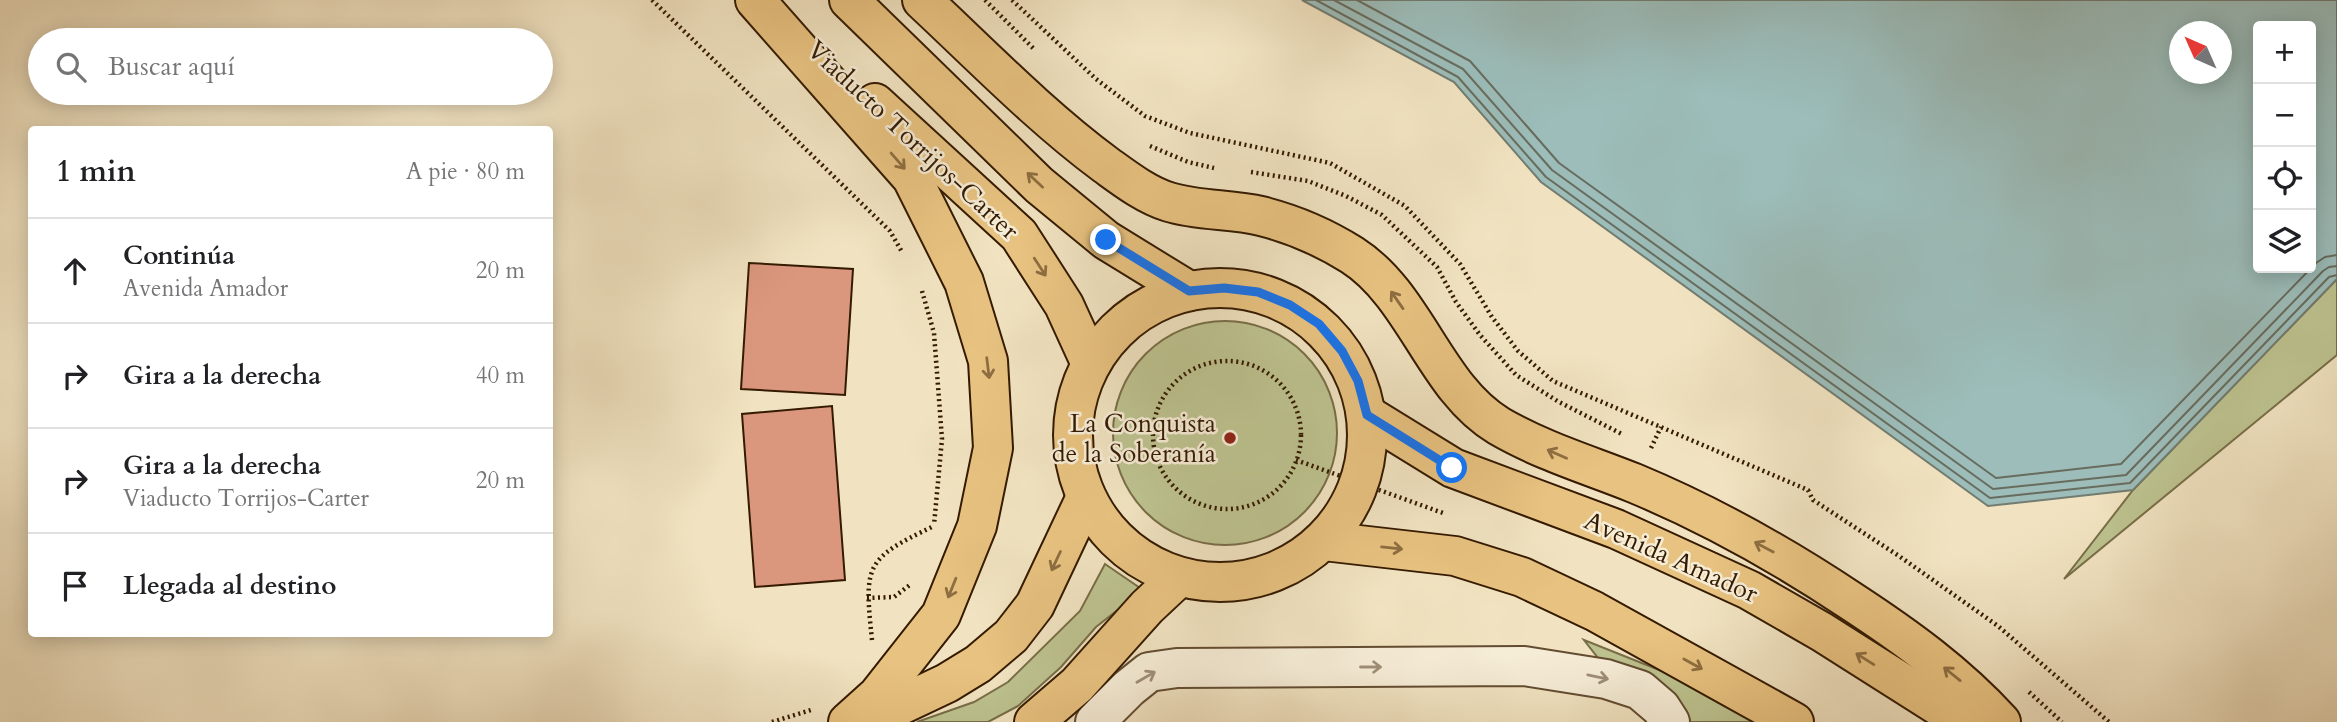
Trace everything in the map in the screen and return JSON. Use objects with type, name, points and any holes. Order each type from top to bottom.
[{"type":"main road","points":[[755,0],[912,177],[964,282],[988,361],[993,448],[977,526],[942,615],[872,709]]},
{"type":"main road","name":"Viaducto Torrijos-Carter","points":[[762,0],[1019,235],[1065,305],[1091,364]]},
{"type":"main road","name":"Viaducto Torrijos-Carter","points":[[849,0],[1039,184],[1106,240],[1189,291]]},
{"type":"main road","points":[[922,0],[1073,141],[1128,181],[1167,202],[1261,216],[1317,236],[1355,257],[1387,286],[1479,412],[1499,426],[1558,455],[1635,484],[1726,526],[1789,560],[1905,636],[1971,689],[2001,722]]},
{"type":"main road","points":[[1224,288],[1258,292],[1290,305],[1319,324],[1342,351],[1353,371],[1367,415],[1366,460],[1351,504],[1324,541],[1281,571],[1230,584],[1178,578],[1140,561],[1108,534],[1085,499],[1075,465],[1072,431],[1077,396],[1091,364],[1116,330],[1150,305],[1189,291],[1224,288]]},
{"type":"main road","name":"Avenida Amador","points":[[1367,415],[1452,468],[1616,529],[1749,590],[1822,632],[1964,722]]},
{"type":"main road","points":[[848,722],[872,709],[947,683],[978,664],[1011,636],[1035,605],[1085,499]]},
{"type":"main road","points":[[1324,541],[1455,556],[1522,577],[1594,611],[1794,722]]},
{"type":"main road","points":[[1034,722],[1077,685],[1147,607],[1178,578]]},
{"type":"lane","points":[[1095,722],[1149,672],[1177,668],[1510,666],[1585,675],[1640,690],[1661,708],[1670,722]]},
{"type":"path","points":[[652,0],[890,231],[908,261]]},
{"type":"path","points":[[985,0],[1040,54]]},
{"type":"path","points":[[1012,0],[1096,79],[1145,116],[1190,134],[1330,163],[1405,206],[1460,264],[1492,317],[1518,351],[1553,381],[1808,490],[1813,500],[1899,556],[1998,626],[2109,722]]},
{"type":"path","points":[[1143,143],[1188,162],[1222,170]]},
{"type":"path","points":[[1246,171],[1308,181],[1346,196],[1382,215],[1437,267],[1456,302],[1480,335],[1516,376],[1559,402],[1628,437]]},
{"type":"path","points":[[920,281],[933,333],[942,439],[931,537]]},
{"type":"path","points":[[1233,360],[1254,365],[1272,375],[1288,391],[1297,410],[1301,431],[1299,453],[1289,476],[1272,494],[1249,505],[1225,509],[1200,504],[1179,492],[1163,473],[1154,449],[1153,424],[1161,400],[1174,383],[1191,370],[1212,362],[1233,360]]},
{"type":"path","points":[[1640,443],[1663,454]]},
{"type":"path","points":[[872,709],[867,598],[871,571],[879,557],[894,545],[934,526]]},
{"type":"path","points":[[867,598],[894,597],[916,577]]},
{"type":"path","points":[[2024,688],[2063,722]]},
{"type":"green space","points":[[2337,279],[2337,355],[2064,579],[2133,490]]},
{"type":"green space","points":[[1214,321],[1236,321],[1278,334],[1296,346],[1312,362],[1329,390],[1337,433],[1329,476],[1312,504],[1296,520],[1268,537],[1236,545],[1214,545],[1172,532],[1154,520],[1138,504],[1121,476],[1113,444],[1113,422],[1126,380],[1138,362],[1154,346],[1182,329]]},
{"type":"green space","points":[[1105,564],[1143,590],[1096,627],[1061,667],[1018,706],[988,722],[917,722],[974,702],[1008,682],[1080,611]]},
{"type":"green space","points":[[1584,640],[1790,722],[1682,722],[1602,663]]},
{"type":"water","points":[[1302,0],[2337,0],[2337,279],[2133,490],[1988,506],[1541,182],[1454,82]]},
{"type":"building","points":[[749,263],[853,269],[845,395],[741,389]]},
{"type":"building","points":[[832,406],[845,580],[755,587],[742,414]]},
{"type":"place","name":"La Conquista de la Soberanía","points":[[1230,438]]},
{"type":"route","points":[[1106,240],[1189,291],[1224,288],[1258,292],[1290,305],[1319,324],[1342,351],[1358,381],[1367,415],[1452,468]]}]
